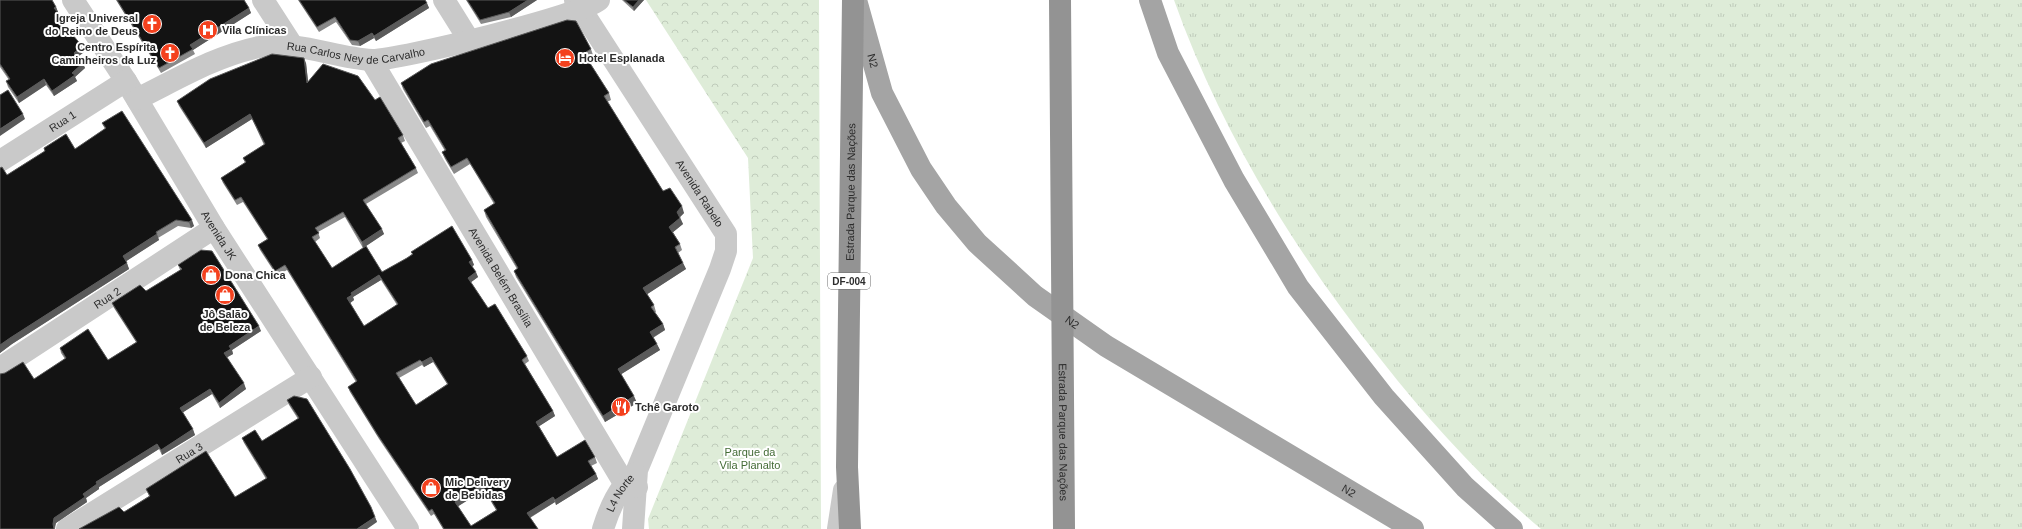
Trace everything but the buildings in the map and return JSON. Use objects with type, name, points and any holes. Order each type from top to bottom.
[{"type":"highway","name":"Estrada Parque das Nações","points":[[850,529],[847,467],[854,0]]},
{"type":"highway","name":"Estrada Parque das Nações","points":[[1060,0],[1064,529]]},
{"type":"main road","name":"N2","points":[[854,0],[882,93],[921,169],[946,206],[977,243],[1035,296],[1106,346],[1413,529]]},
{"type":"main road","points":[[1150,0],[1168,53],[1234,180],[1298,287],[1384,397],[1465,487],[1512,529]]},
{"type":"street","name":"Avenida JK","points":[[74,0],[131,90],[214,228],[312,377],[402,527]]},
{"type":"street","points":[[263,0],[292,45]]},
{"type":"street","points":[[444,0],[469,40]]},
{"type":"street","name":"Rua Carlos Ney de Carvalho","points":[[131,90],[222,58],[259,47],[292,45],[371,60],[399,57],[469,40],[585,3]]},
{"type":"street","name":"Avenida Rabelo","points":[[585,3],[726,234],[726,251],[720,269],[633,480]]},
{"type":"street","name":"Avenida Belém Brasília","points":[[371,60],[633,480]]},
{"type":"street","name":"Rua 1","points":[[0,161],[131,90]]},
{"type":"street","name":"Rua 2","points":[[0,368],[214,228]]},
{"type":"street","name":"Rua 3","points":[[67,529],[312,377]]},
{"type":"street","points":[[838,529],[847,467]]},
{"type":"street","name":"L4 Norte","points":[[603,529],[612,502],[633,480]]},
{"type":"street","name":"L4 Norte","points":[[632,529],[633,480]]},
{"type":"green space","name":"Parque da Vila Planalto","points":[[646,0],[819,0],[821,529],[649,529],[648,519],[753,258],[748,158]]},
{"type":"green space","points":[[1174,0],[2022,0],[2022,529],[1541,529],[1477,470],[1438,428],[1382,361],[1319,277],[1290,234],[1238,143],[1214,97]]},
{"type":"place","name":"Igreja Universal do Reino de Deus","points":[[152,24]]},
{"type":"place","name":"Vila Clínicas","points":[[208,30]]},
{"type":"place","name":"Centro Espírita Caminheiros da Luz","points":[[170,53]]},
{"type":"place","name":"Hotel Esplanada","points":[[565,58]]},
{"type":"place","name":"Dona Chica","points":[[211,275]]},
{"type":"place","name":"Jô Salão de Beleza","points":[[225,295]]},
{"type":"place","name":"Tchê Garoto","points":[[621,407]]},
{"type":"place","name":"Mic Delivery de Bebidas","points":[[431,488]]}]
